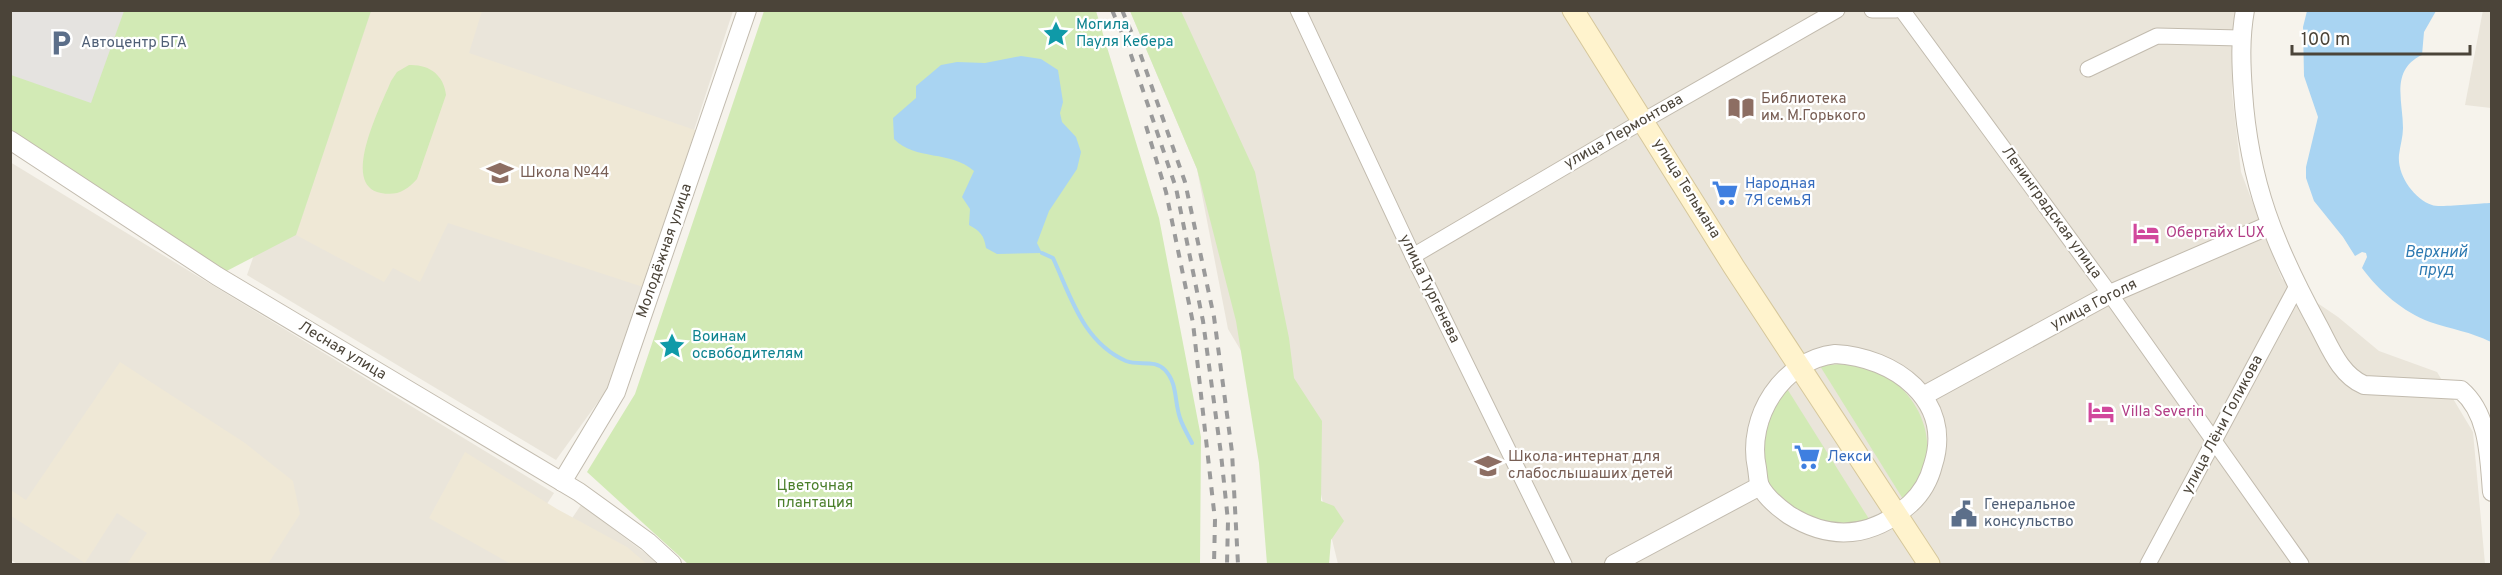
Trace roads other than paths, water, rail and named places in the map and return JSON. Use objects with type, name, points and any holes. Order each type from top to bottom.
[{"type":"main road","name":"улица Тельмана","points":[[1573,10],[1800,367],[1929,564]]},
{"type":"street","name":"Молодёжная улица","points":[[562,482],[616,392],[747,10]]},
{"type":"street","name":"улица Тургенева","points":[[1298,10],[1413,256],[1564,564]]},
{"type":"street","name":"улица Лермонтова","points":[[1413,256],[1642,121],[1837,10]]},
{"type":"street","points":[[1872,10],[1896,10]]},
{"type":"street","name":"Ленинградская улица","points":[[1902,10],[2110,294],[2301,564]]},
{"type":"street","points":[[2245,10],[2240,38],[2247,138],[2259,192],[2270,225],[2297,286],[2338,362],[2354,381],[2364,385],[2431,386],[2461,390],[2471,399],[2479,412],[2486,438],[2492,492]]},
{"type":"street","points":[[2088,69],[2157,36],[2240,38]]},
{"type":"street","name":"Лесная улица","points":[[10,141],[217,276],[562,482],[615,516],[672,564]]},
{"type":"street","name":"улица Гоголя","points":[[1923,396],[2110,294],[2270,225]]},
{"type":"street","name":"улица Лёни Голикова","points":[[2148,564],[2297,286]]},
{"type":"street","points":[[1826,355],[1862,357],[1883,364],[1901,375],[1912,383],[1923,396],[1935,423],[1938,446],[1935,459],[1920,495],[1884,524],[1842,534],[1826,531],[1802,523],[1782,510],[1760,486],[1755,459],[1758,422],[1765,406],[1779,386],[1800,367],[1826,355]]},
{"type":"street","points":[[1614,564],[1760,486]]},
{"type":"water","name":"Верхний пруд","points":[[2307,11],[2436,11],[2424,32],[2422,55],[2412,61],[2402,78],[2400,87],[2403,135],[2399,163],[2408,185],[2425,202],[2436,206],[2491,203],[2491,342],[2420,318],[2392,300],[2362,268],[2367,257],[2366,253],[2362,252],[2355,256],[2314,201],[2306,178],[2306,167],[2318,117],[2304,76],[2303,27]]},
{"type":"water","points":[[1021,56],[1041,59],[1058,70],[1063,102],[1060,113],[1062,122],[1076,137],[1081,152],[1077,169],[1049,211],[1037,243],[1042,253],[997,254],[986,248],[981,234],[969,225],[970,209],[962,197],[974,171],[955,160],[922,153],[903,146],[894,139],[893,118],[916,98],[916,86],[941,65],[957,62],[985,63]]},
{"type":"waterway","points":[[1042,253],[1053,258],[1080,317],[1099,342],[1111,353],[1126,361],[1157,365],[1169,375],[1174,387],[1180,418],[1192,443]]},
{"type":"railway","points":[[1112,10],[1130,52],[1176,188],[1203,321],[1228,521],[1227,564]]},
{"type":"railway","points":[[1122,10],[1139,50],[1185,182],[1214,317],[1232,452],[1238,564]]},
{"type":"railway","points":[[1146,126],[1166,192],[1193,323],[1215,520],[1214,564]]},
{"type":"place","name":"Могила Пауля Кебера","points":[[1056,34]]},
{"type":"place","name":"Автоцентр БГА","points":[[61,43]]},
{"type":"place","name":"Библиотека им. М.Горького","points":[[1741,108]]},
{"type":"place","name":"Школа №44","points":[[500,173]]},
{"type":"place","name":"Народная 7Я семьЯ","points":[[1725,193]]},
{"type":"place","name":"Обертайх LUX","points":[[2146,233]]},
{"type":"place","name":"Воинам освободителям","points":[[672,346]]},
{"type":"place","name":"Villa Severin","points":[[2101,412]]},
{"type":"place","name":"Лекси","points":[[1807,457]]},
{"type":"place","name":"Школа-интернат для слабослышаших детей","points":[[1488,466]]},
{"type":"place","name":"Генеральное консульство","points":[[1964,514]]},
{"type":"park label","name":"Цветочная плантация","points":[[815,494]]}]
